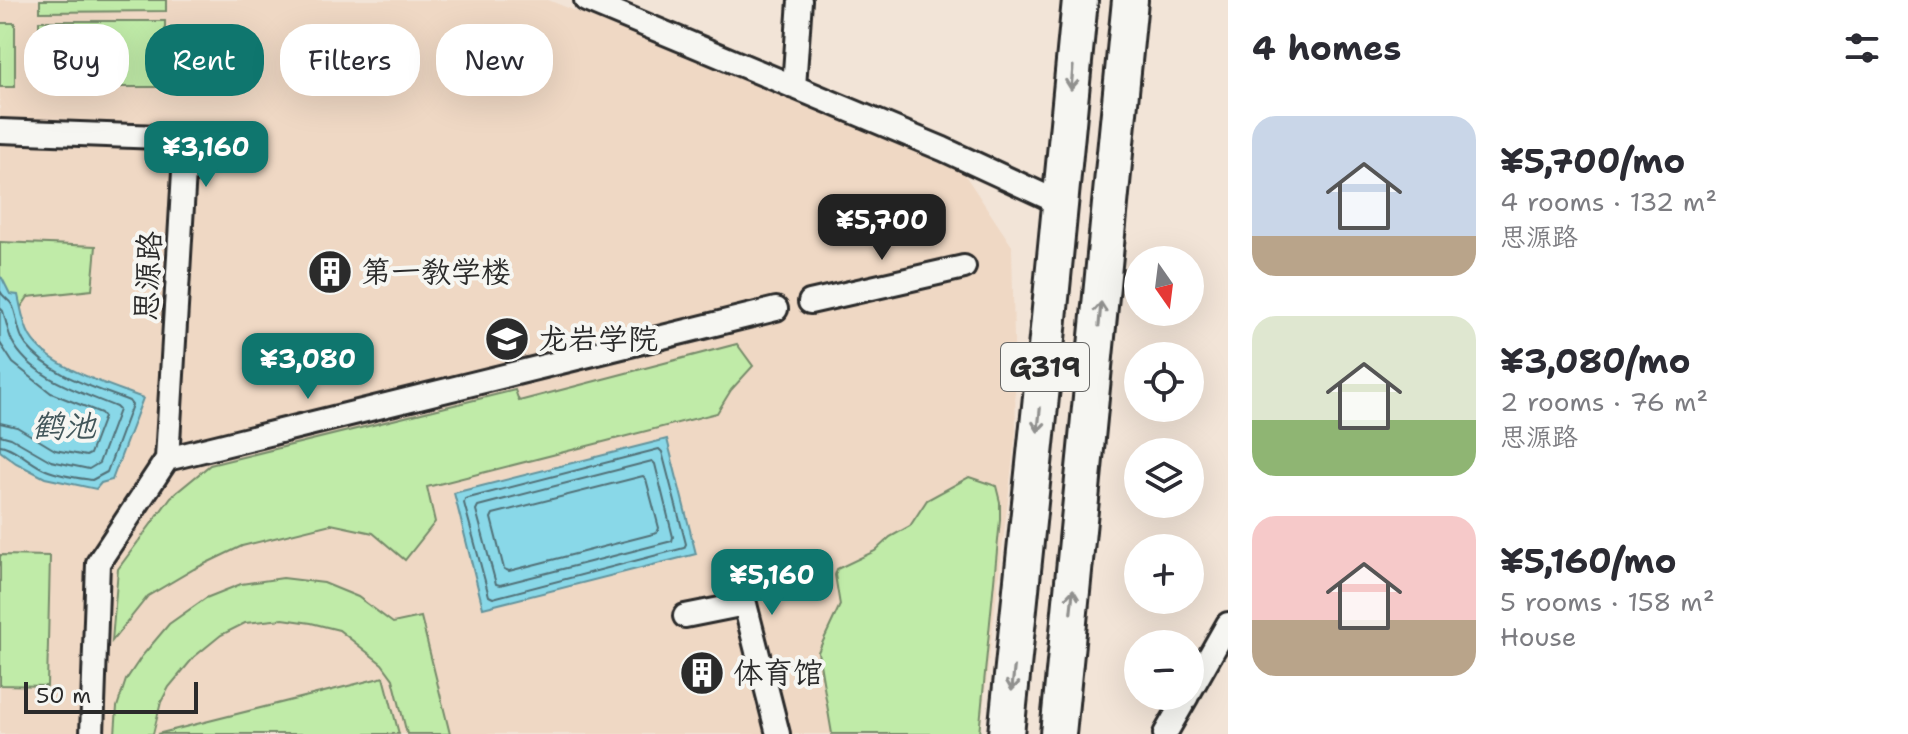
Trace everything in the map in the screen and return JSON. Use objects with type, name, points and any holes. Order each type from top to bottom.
[{"type":"highway","name":"G319","points":[[1006,734],[1080,0]]},
{"type":"highway","name":"G319","points":[[1058,734],[1130,0]]},
{"type":"street","points":[[794,87],[800,0]]},
{"type":"street","points":[[593,2],[943,149],[1060,203]]},
{"type":"street","name":"思源路","points":[[0,131],[186,138],[167,459]]},
{"type":"street","points":[[810,302],[964,267]]},
{"type":"street","points":[[92,734],[98,563],[167,459],[776,309]]},
{"type":"street","points":[[685,616],[745,604],[778,734]]},
{"type":"street","points":[[1204,666],[1228,624]]},
{"type":"street","points":[[1165,734],[1179,710]]},
{"type":"shaded area","name":"龙岩学院","points":[[0,0],[548,0],[957,163],[1012,246],[1016,432],[980,734],[0,734]]},
{"type":"green space","points":[[40,0],[166,0],[166,11],[40,12]]},
{"type":"green space","points":[[39,21],[165,21],[165,24],[145,24],[145,87],[129,87],[129,24],[39,24]]},
{"type":"green space","points":[[0,23],[15,23],[15,87],[0,87]]},
{"type":"green space","points":[[0,242],[96,246],[92,290],[28,297],[0,338]]},
{"type":"green space","points":[[737,344],[753,366],[731,390],[717,413],[427,487],[435,522],[405,560],[373,533],[331,524],[242,546],[148,596],[112,641],[118,569],[171,497],[210,465],[515,390],[519,401]]},
{"type":"green space","points":[[969,477],[996,486],[1000,502],[979,734],[832,734],[818,652],[840,605],[835,575],[837,569],[875,551],[890,537],[910,526],[927,500]]},
{"type":"green space","points":[[0,555],[50,556],[47,686],[0,685]]},
{"type":"green space","points":[[283,578],[324,583],[358,597],[393,623],[421,617],[450,734],[407,734],[393,679],[382,664],[339,630],[283,619],[245,623],[221,635],[194,657],[169,687],[161,702],[153,734],[115,734],[117,707],[126,680],[169,624],[206,598],[241,584]]},
{"type":"green space","points":[[384,677],[399,734],[157,734]]},
{"type":"water","name":"鹤池","points":[[0,277],[10,294],[18,295],[30,336],[39,347],[81,374],[143,398],[112,480],[101,483],[96,489],[45,478],[0,451]]},
{"type":"water","points":[[667,439],[696,554],[483,608],[454,493]]},
{"type":"place","name":"第一教学楼","points":[[330,272]]},
{"type":"place","name":"龙岩学院","points":[[507,339]]},
{"type":"place","name":"体育馆","points":[[702,673]]}]
